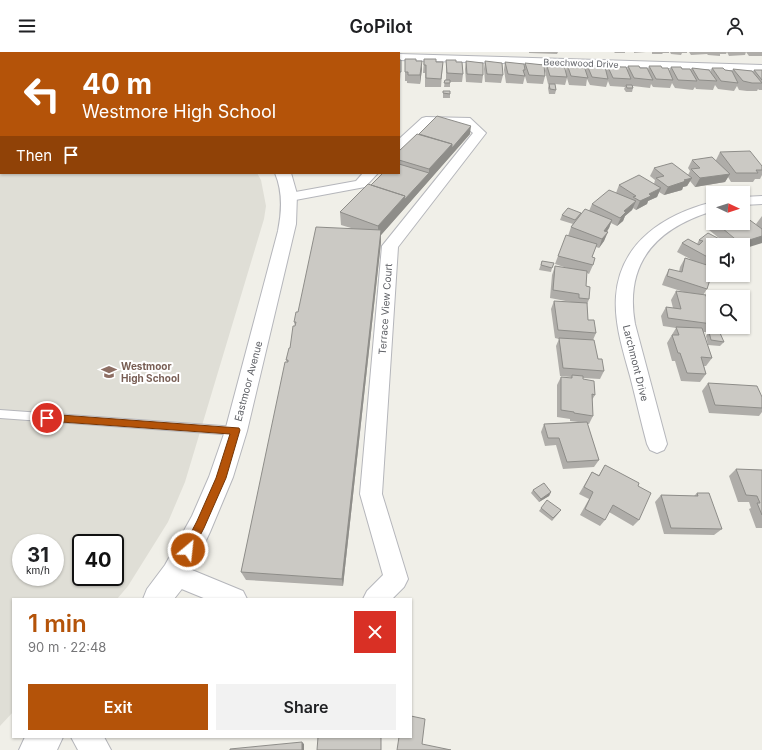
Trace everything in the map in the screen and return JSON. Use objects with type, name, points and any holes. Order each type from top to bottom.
[{"type":"street","points":[[578,52],[582,63]]},
{"type":"street","name":"Beechwood Drive","points":[[400,57],[437,55],[582,63],[762,68]]},
{"type":"street","name":"Terrace View Court","points":[[376,598],[396,579],[371,494],[390,246],[480,133],[466,121],[426,121],[400,145]]},
{"type":"street","name":"Eastmoor Avenue","points":[[158,598],[174,575],[201,524],[221,478],[236,430],[287,231],[290,214],[290,197],[283,174]]},
{"type":"street","points":[[290,197],[360,184],[370,174]]},
{"type":"street","points":[[750,201],[762,200]]},
{"type":"street","name":"Larchmont Drive","points":[[657,444],[628,334],[624,307],[626,283],[633,262],[644,246],[657,232],[674,221],[693,212],[706,208]]},
{"type":"street","points":[[174,575],[232,598]]},
{"type":"street","points":[[35,750],[46,738]]},
{"type":"street","points":[[86,738],[97,750]]},
{"type":"lane","points":[[0,414],[236,430]]},
{"type":"shaded area","name":"Westmoor High School","points":[[0,174],[258,174],[261,180],[266,206],[264,219],[185,482],[168,522],[128,586],[118,598],[12,598],[12,713],[0,726]]},
{"type":"building","points":[[405,59],[416,59],[416,61],[422,61],[420,75],[408,75],[408,72],[405,72]]},
{"type":"building","points":[[424,59],[436,59],[436,62],[443,62],[441,79],[426,78],[426,65],[424,65]]},
{"type":"building","points":[[400,60],[401,60],[400,72]]},
{"type":"building","points":[[446,60],[456,60],[456,62],[462,62],[463,74],[447,73]]},
{"type":"building","points":[[466,61],[483,63],[483,75],[467,74]]},
{"type":"building","points":[[485,61],[502,63],[503,75],[487,74]]},
{"type":"building","points":[[505,62],[524,64],[525,70],[523,70],[525,76],[508,74]]},
{"type":"building","points":[[525,63],[544,65],[545,76],[529,75]]},
{"type":"building","points":[[546,63],[564,65],[567,77],[550,76]]},
{"type":"building","points":[[567,64],[578,64],[578,66],[584,66],[588,78],[571,76]]},
{"type":"building","points":[[587,65],[605,67],[608,79],[592,77]]},
{"type":"building","points":[[607,65],[619,65],[620,67],[626,67],[631,79],[613,78]]},
{"type":"building","points":[[628,66],[647,68],[653,80],[634,78]]},
{"type":"building","points":[[649,66],[661,66],[662,68],[668,68],[673,80],[656,79]]},
{"type":"building","points":[[671,67],[690,69],[697,81],[678,80]]},
{"type":"building","points":[[692,68],[709,70],[717,81],[699,80]]},
{"type":"building","points":[[712,68],[723,68],[725,70],[732,71],[738,83],[721,81]]},
{"type":"building","points":[[733,69],[752,71],[762,83],[743,81]]},
{"type":"building","points":[[754,70],[762,70],[762,80]]},
{"type":"building","points":[[445,80],[450,80],[450,83],[444,83]]},
{"type":"building","points":[[549,84],[555,84],[556,90],[550,89]]},
{"type":"building","points":[[626,85],[632,85],[633,88],[627,88]]},
{"type":"building","points":[[443,91],[450,91],[450,94],[443,93]]},
{"type":"building","points":[[437,116],[471,126],[452,148],[452,144],[419,134]]},
{"type":"building","points":[[417,134],[452,144],[429,169],[400,160],[400,150]]},
{"type":"building","points":[[750,151],[762,166],[762,170],[756,170],[758,173],[736,173],[720,152]]},
{"type":"building","points":[[712,157],[730,174],[700,178],[691,169],[700,168],[692,160]]},
{"type":"building","points":[[672,163],[692,178],[668,187],[656,178],[664,176],[654,168]]},
{"type":"building","points":[[400,164],[429,173],[404,200],[405,196],[371,185],[382,174],[400,174]]},
{"type":"building","points":[[639,175],[661,188],[649,194],[651,196],[640,201],[633,197],[636,196],[619,185]]},
{"type":"building","points":[[368,184],[405,196],[378,226],[340,212]]},
{"type":"building","points":[[609,190],[636,201],[624,211],[626,212],[620,218],[592,204]]},
{"type":"building","points":[[568,208],[581,213],[575,220],[562,215]]},
{"type":"building","points":[[585,209],[612,220],[604,231],[608,232],[602,239],[571,227]]},
{"type":"building","points":[[750,220],[762,229],[762,236],[750,240],[750,238],[734,238],[724,230],[750,230]]},
{"type":"building","points":[[316,227],[381,230],[342,579],[241,572],[285,362],[288,362],[288,360],[286,360],[290,348],[293,326],[295,326],[296,322],[294,322],[296,312],[298,312]]},
{"type":"building","points":[[708,233],[718,238],[706,238],[706,256],[682,243],[688,239],[699,245],[703,241],[699,240]]},
{"type":"building","points":[[566,235],[597,244],[592,257],[595,258],[593,265],[558,256]]},
{"type":"building","points":[[685,258],[706,265],[706,282],[709,282],[707,289],[667,276],[669,269],[682,272]]},
{"type":"building","points":[[542,261],[554,263],[552,268],[541,265]]},
{"type":"building","points":[[555,266],[587,271],[586,286],[590,287],[589,299],[579,298],[579,294],[553,290]]},
{"type":"building","points":[[676,291],[706,295],[706,323],[668,318],[666,307],[681,309]]},
{"type":"building","points":[[554,301],[587,303],[588,320],[594,320],[596,333],[558,330]]},
{"type":"building","points":[[676,327],[702,328],[712,358],[701,357],[706,374],[687,373],[672,335],[679,335]]},
{"type":"building","points":[[710,334],[720,334],[724,342],[711,340]]},
{"type":"building","points":[[559,338],[594,340],[598,359],[602,359],[604,371],[563,368]]},
{"type":"building","points":[[572,375],[583,376],[583,379],[594,381],[595,395],[592,394],[593,416],[561,410],[561,377],[572,378]]},
{"type":"building","points":[[708,383],[757,386],[762,397],[762,408],[715,405]]},
{"type":"building","points":[[587,422],[599,460],[567,462],[559,438],[548,438],[544,424]]},
{"type":"building","points":[[605,465],[639,483],[638,486],[651,493],[639,520],[613,505],[605,520],[585,509],[593,492],[584,487],[592,472],[599,476]]},
{"type":"building","points":[[736,469],[762,470],[762,515],[757,503],[760,503],[757,496],[746,495]]},
{"type":"building","points":[[544,483],[551,492],[541,499],[533,490]]},
{"type":"building","points":[[697,493],[709,493],[722,529],[671,528],[661,495],[698,496]]},
{"type":"building","points":[[547,500],[561,510],[553,518],[541,508]]},
{"type":"building","points":[[412,716],[425,719],[422,744],[451,750],[397,750],[399,738],[412,738]]},
{"type":"building","points":[[318,738],[381,738],[381,750],[317,750]]},
{"type":"building","points":[[302,742],[302,750],[230,750],[230,749]]},
{"type":"place","name":"Westmoor High School","points":[[109,372]]},
{"type":"route","points":[[47,418],[236,430],[221,478],[188,550]]}]
